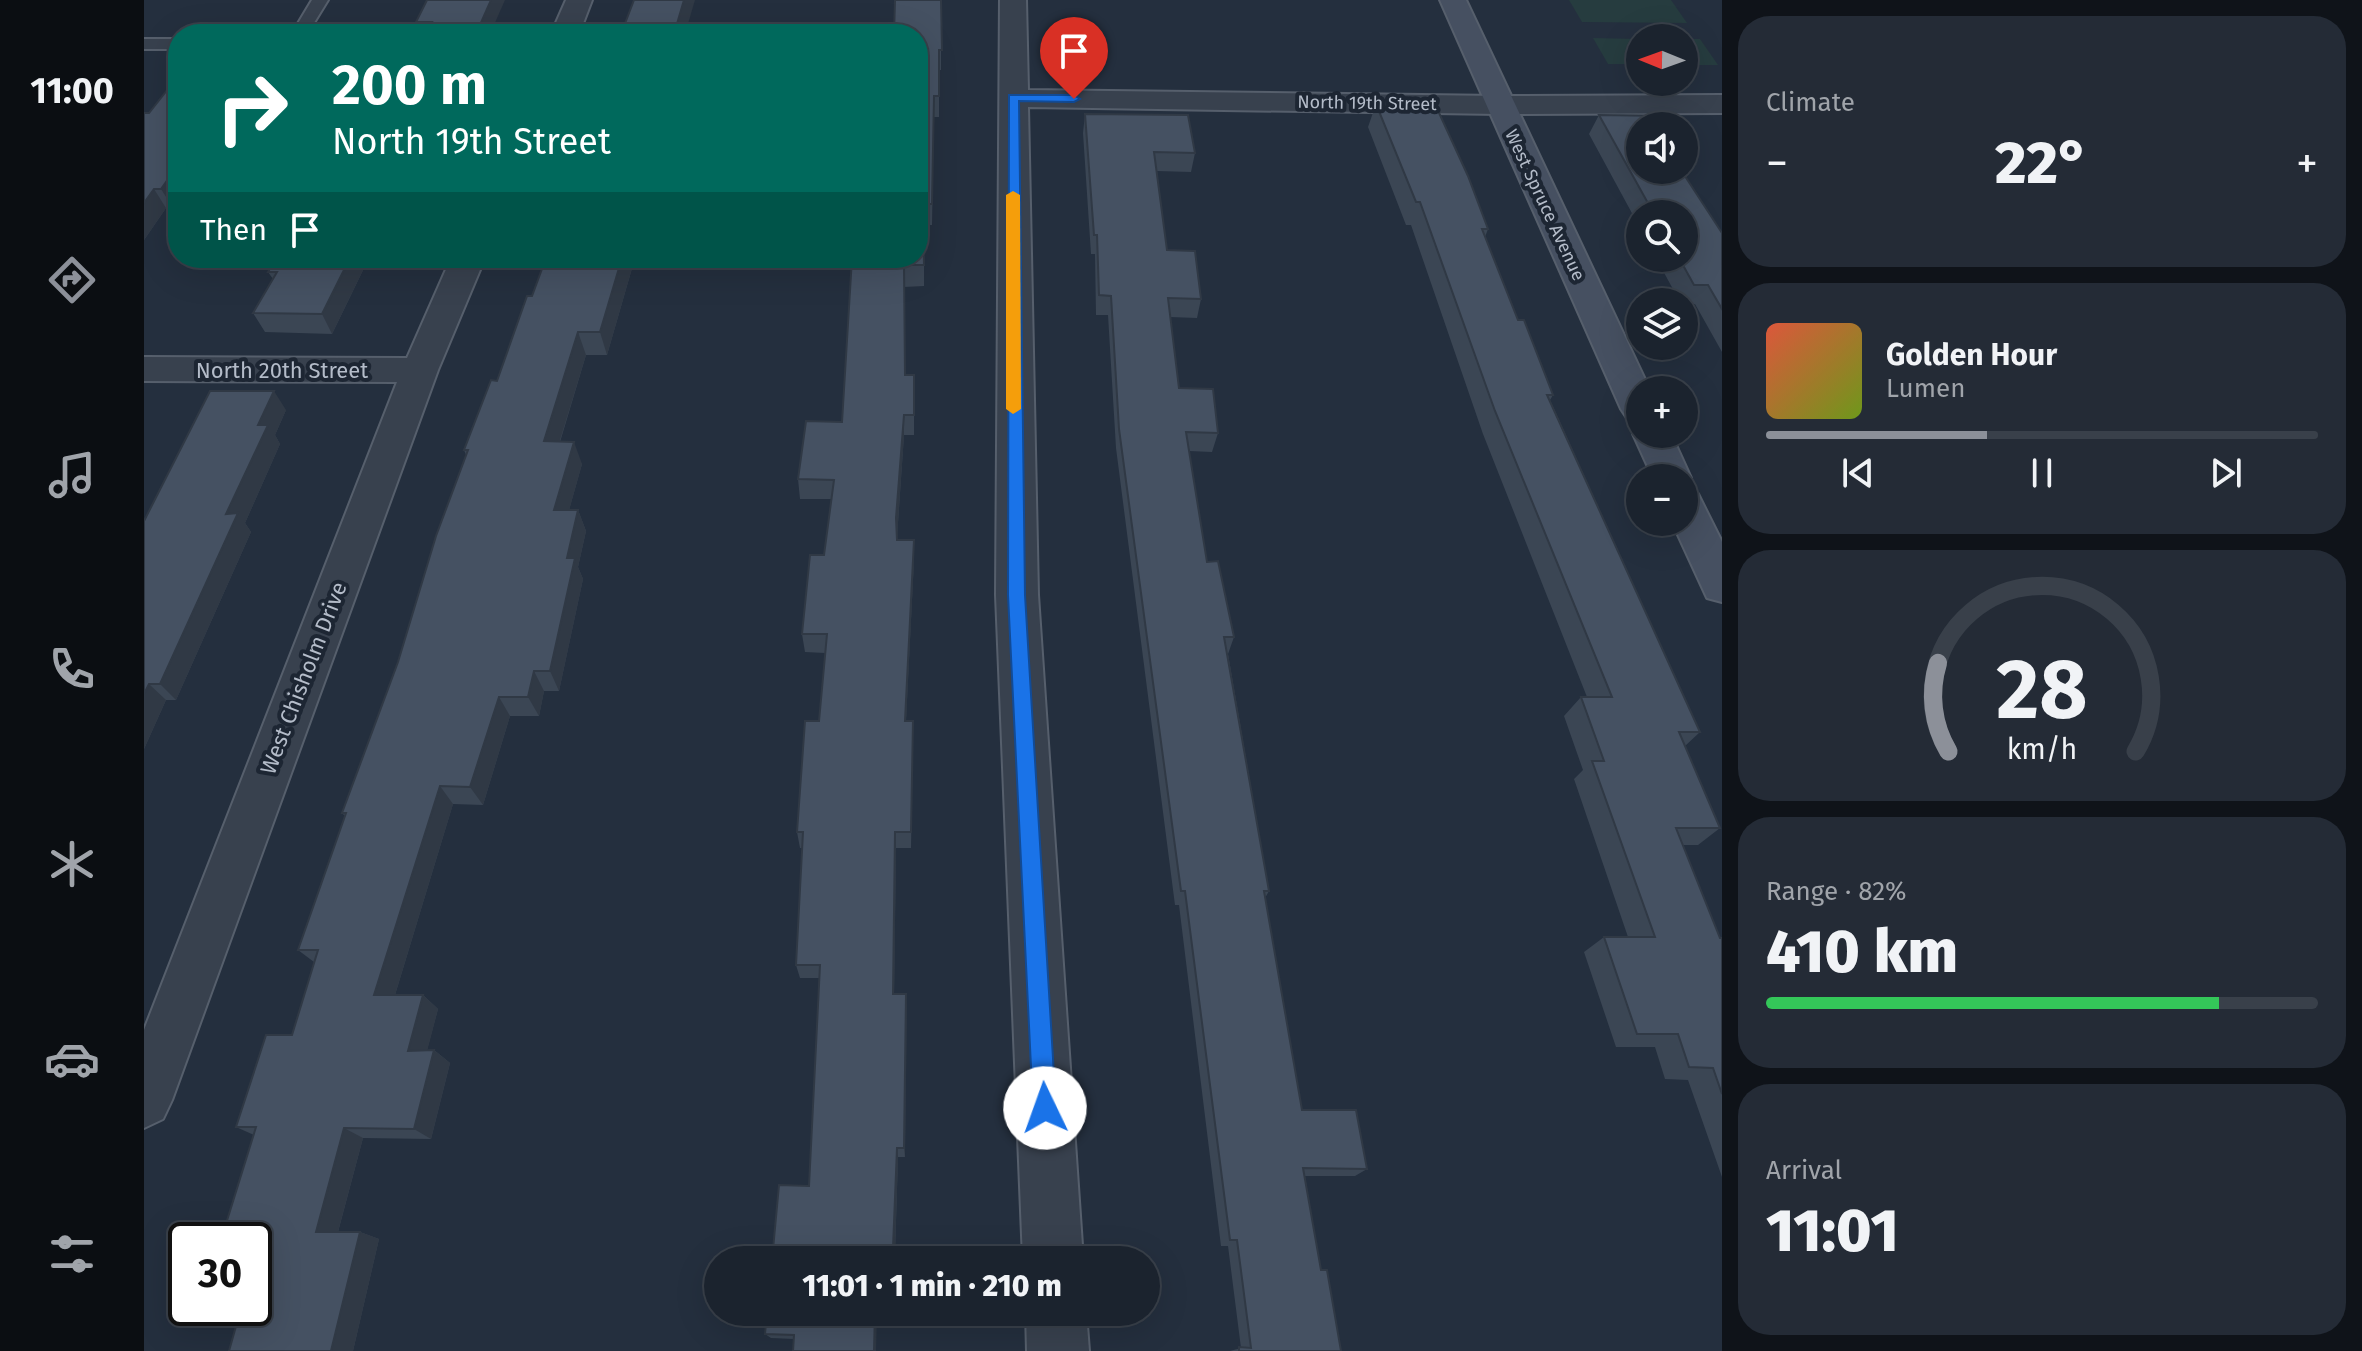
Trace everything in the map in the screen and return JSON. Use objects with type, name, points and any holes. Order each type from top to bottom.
[{"type":"street","points":[[569,24],[579,0]]},
{"type":"street","points":[[1013,0],[1017,595],[1052,1246]]},
{"type":"street","name":"West Spruce Avenue","points":[[1453,0],[1626,379]]},
{"type":"street","name":"North 19th Street","points":[[1013,98],[1499,105],[1722,104]]},
{"type":"street","name":"West Chisholm Drive","points":[[144,1100],[420,370],[464,268]]},
{"type":"street","name":"North 20th Street","points":[[144,369],[420,370]]},
{"type":"street","points":[[1698,534],[1722,586]]},
{"type":"street","points":[[1057,1326],[1058,1351]]},
{"type":"lane","points":[[305,24],[320,0]]},
{"type":"lane","points":[[144,44],[168,44]]},
{"type":"green space","points":[[1569,0],[1671,0],[1687,23],[1582,22]]},
{"type":"green space","points":[[1593,38],[1626,39],[1626,64],[1608,64]]},
{"type":"green space","points":[[1698,39],[1700,39],[1718,65],[1698,65]]},
{"type":"building","points":[[427,0],[491,0],[480,24],[416,22]]},
{"type":"building","points":[[634,0],[684,0],[677,24],[625,24]]},
{"type":"building","points":[[895,0],[941,0],[942,50],[939,50],[939,96],[934,96],[932,204],[928,204],[928,24],[894,24]]},
{"type":"building","points":[[168,89],[168,179],[161,189],[154,189],[144,203],[144,113],[149,113]]},
{"type":"building","points":[[1376,104],[1435,104],[1468,176],[1488,229],[1482,229],[1518,320],[1524,320],[1553,395],[1547,395],[1700,732],[1679,732],[1720,828],[1676,828],[1722,938],[1722,1094],[1713,1068],[1689,1067],[1678,1034],[1637,1034],[1604,937],[1655,937],[1592,761],[1604,761],[1581,697],[1612,697],[1495,411],[1420,202],[1416,202]]},
{"type":"building","points":[[1085,114],[1188,115],[1195,153],[1154,152],[1167,250],[1195,251],[1201,299],[1168,298],[1179,388],[1213,389],[1218,433],[1186,432],[1207,562],[1218,561],[1234,637],[1224,637],[1269,891],[1264,891],[1302,1110],[1356,1110],[1367,1169],[1303,1168],[1321,1270],[1327,1270],[1341,1351],[1239,1351],[1239,1347],[1251,1348],[1237,1240],[1230,1240],[1185,891],[1181,891],[1119,429],[1111,296],[1099,295],[1097,235],[1094,235]]},
{"type":"building","points":[[1599,115],[1626,115],[1626,164]]},
{"type":"building","points":[[1637,184],[1690,184],[1722,233],[1722,309],[1708,285],[1694,285],[1687,272],[1698,272],[1698,200],[1646,200]]},
{"type":"building","points":[[270,268],[345,268],[322,314],[253,313],[277,272],[268,272]]},
{"type":"building","points":[[542,268],[619,268],[600,332],[578,332],[544,441],[574,442],[554,510],[578,510],[567,558],[575,558],[550,671],[534,671],[528,697],[499,697],[470,787],[440,786],[374,995],[423,995],[408,1051],[434,1050],[414,1129],[344,1128],[316,1232],[360,1232],[331,1351],[229,1351],[236,1326],[272,1326],[272,1222],[227,1222],[256,1127],[236,1127],[266,1035],[292,1035],[318,950],[298,950],[346,813],[342,813],[398,662],[436,536],[468,450],[464,450],[491,380],[497,381],[527,296],[532,296]]},
{"type":"building","points":[[851,268],[904,268],[905,375],[914,375],[914,415],[904,415],[896,518],[897,540],[914,540],[905,721],[913,721],[911,832],[895,832],[893,994],[906,994],[904,1148],[897,1148],[893,1246],[773,1246],[779,1185],[809,1186],[820,965],[796,965],[803,832],[797,832],[805,721],[819,721],[827,634],[802,634],[810,555],[824,555],[834,480],[798,479],[806,421],[842,422]]},
{"type":"building","points":[[210,391],[274,391],[258,425],[268,425],[226,514],[238,513],[160,684],[149,684],[144,694],[144,521]]},
{"type":"building","points":[[766,1326],[875,1326],[874,1351],[793,1351],[794,1335],[765,1334]]},
{"type":"slow traffic","points":[[1013,195],[1013,409]]},
{"type":"route","points":[[1045,1108],[1017,595],[1012,305],[1013,98],[1074,99]]}]
